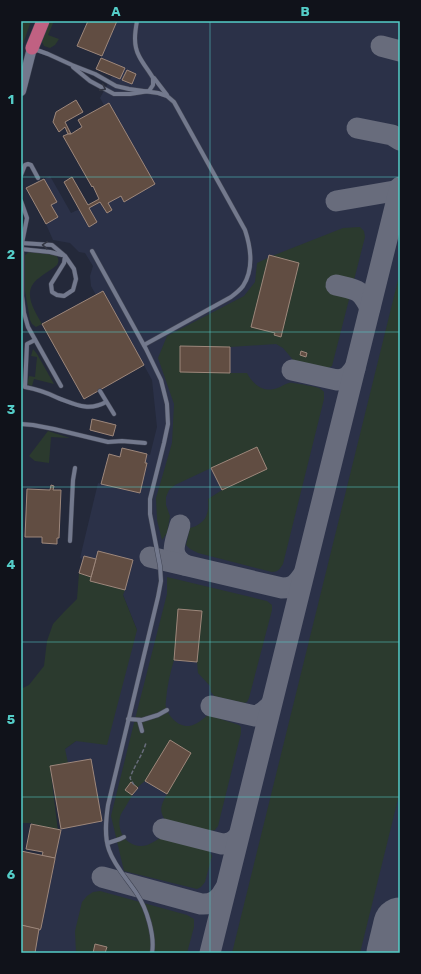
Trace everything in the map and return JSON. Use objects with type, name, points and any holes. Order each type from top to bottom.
[{"type":"highway","points":[[32,48],[43,21]]},
{"type":"street","points":[[21,90],[32,48]]},
{"type":"lane","points":[[137,21],[135,31],[136,45],[139,55],[167,96],[174,102],[245,230],[251,255],[249,272],[243,286],[231,297],[144,346]]},
{"type":"lane","points":[[32,48],[95,74],[116,86],[128,89],[158,92],[167,96]]},
{"type":"lane","points":[[72,65],[90,81],[114,94],[130,94],[149,91],[153,85],[154,78]]},
{"type":"lane","points":[[21,175],[25,165],[28,164],[31,165],[38,178]]},
{"type":"lane","points":[[21,201],[27,218],[22,243],[22,296],[24,313],[28,327],[61,386]]},
{"type":"lane","points":[[22,243],[52,245],[65,256],[74,269],[76,279],[73,290],[64,296],[57,296],[52,292],[51,284],[64,263],[65,256]]},
{"type":"lane","points":[[22,249],[50,252],[65,256]]},
{"type":"lane","points":[[92,251],[161,380],[167,404],[168,424],[150,499],[150,514],[160,566],[161,581],[108,805],[106,821],[106,834],[109,850],[120,871],[138,895],[149,920],[153,947],[152,953]]},
{"type":"lane","points":[[35,340],[27,344],[25,387],[78,406],[95,406],[106,402]]},
{"type":"lane","points":[[100,391],[114,414]]},
{"type":"lane","points":[[21,424],[47,427],[108,442],[122,440],[145,443]]},
{"type":"lane","points":[[70,541],[75,468]]},
{"type":"lane","points":[[128,719],[142,720],[158,715],[167,710]]},
{"type":"lane","points":[[139,720],[142,731]]},
{"type":"lane","points":[[108,843],[120,840],[124,837]]},
{"type":"path","points":[[134,785],[130,778],[146,743]]},
{"type":"shaded area","points":[[117,21],[400,21],[400,953],[34,953],[61,829],[65,749],[76,741],[137,630],[123,595],[90,581],[91,577],[79,573],[83,559],[80,558],[98,483],[101,484],[109,454],[119,457],[122,448],[150,455],[157,427],[152,380],[103,291],[96,295],[91,286],[90,276],[93,266],[85,253],[79,252],[70,243],[53,240],[46,224],[44,179],[50,176],[71,213],[101,199],[104,105],[100,98],[112,76],[96,69]]},
{"type":"green space","points":[[21,21],[31,21],[21,50]]},
{"type":"green space","points":[[46,21],[54,21],[48,35],[59,39],[55,45],[50,48],[44,46],[41,40]]},
{"type":"green space","points":[[360,227],[364,231],[365,237],[332,366],[327,369],[294,361],[283,348],[276,344],[230,347],[230,373],[247,373],[258,386],[265,389],[270,390],[291,383],[319,388],[324,392],[324,399],[282,566],[277,571],[272,572],[198,553],[186,545],[190,528],[202,522],[206,516],[208,510],[208,499],[222,490],[211,468],[175,485],[169,490],[166,497],[166,505],[170,516],[167,533],[162,540],[157,520],[156,498],[172,443],[174,404],[158,358],[167,336],[244,296],[255,282],[257,263],[343,228]]},
{"type":"green space","points":[[29,252],[56,255],[58,258],[57,265],[39,278],[31,289],[31,301],[42,324],[36,327],[30,320],[25,291],[25,255]]},
{"type":"green space","points":[[400,272],[400,791],[360,953],[232,953]]},
{"type":"green space","points":[[33,349],[54,384],[34,379],[32,386],[27,384],[29,376],[35,377],[37,357],[31,356]]},
{"type":"green space","points":[[48,431],[70,438],[51,437],[49,463],[35,461],[29,456]]},
{"type":"green space","points":[[79,573],[91,577],[90,581],[125,590],[123,595],[137,630],[107,745],[76,741],[65,749],[68,763],[50,766],[58,831],[30,823],[21,823],[21,689],[29,685],[44,666],[47,641],[53,624],[77,599]]},
{"type":"green space","points":[[167,577],[267,601],[272,605],[272,610],[247,702],[244,703],[214,696],[211,692],[210,686],[198,673],[197,662],[174,660],[171,670],[166,705],[169,714],[177,723],[189,726],[197,723],[208,715],[241,727],[241,733],[218,826],[215,830],[210,831],[165,820],[161,810],[167,794],[145,781],[134,792],[120,817],[119,822],[123,836],[130,843],[135,845],[145,846],[160,838],[209,851],[212,856],[205,882],[197,889],[124,871],[111,816],[167,594]]},
{"type":"green space","points":[[100,891],[187,915],[194,919],[194,927],[187,953],[76,953],[75,931],[82,902],[93,892]]},
{"type":"building","points":[[88,21],[117,21],[102,56],[77,46]]},
{"type":"building","points":[[101,58],[125,68],[120,79],[96,69]]},
{"type":"building","points":[[127,70],[136,74],[132,84],[122,80]]},
{"type":"building","points":[[76,100],[83,112],[65,122],[71,134],[68,134],[65,127],[59,132],[53,122],[56,112]]},
{"type":"building","points":[[109,103],[155,184],[124,202],[121,196],[108,203],[112,210],[107,213],[100,202],[89,208],[97,222],[89,227],[64,182],[72,177],[88,205],[99,199],[93,186],[92,187],[63,136],[71,134],[82,127],[78,120]]},
{"type":"building","points":[[44,179],[57,202],[51,205],[58,217],[46,224],[26,188]]},
{"type":"building","points":[[269,255],[299,263],[281,337],[274,335],[275,333],[251,327]]},
{"type":"building","points":[[103,291],[144,365],[84,399],[42,324]]},
{"type":"building","points":[[180,346],[230,347],[230,373],[180,372]]},
{"type":"building","points":[[301,351],[307,353],[306,357],[300,355]]},
{"type":"building","points":[[92,419],[116,425],[113,436],[90,430]]},
{"type":"building","points":[[257,447],[267,469],[222,490],[211,468]]},
{"type":"building","points":[[122,448],[147,454],[145,463],[147,463],[140,493],[101,484],[109,454],[120,457]]},
{"type":"building","points":[[51,485],[54,486],[53,490],[61,490],[59,538],[57,538],[57,544],[42,543],[42,537],[25,537],[27,489],[50,490]]},
{"type":"building","points":[[98,551],[133,560],[125,590],[90,581]]},
{"type":"building","points":[[84,556],[96,559],[91,577],[79,573]]},
{"type":"building","points":[[178,609],[202,611],[197,662],[174,660]]},
{"type":"building","points":[[170,740],[191,753],[167,794],[145,781]]},
{"type":"building","points":[[91,759],[102,821],[61,829],[50,766]]},
{"type":"building","points":[[131,782],[138,788],[132,795],[125,790]]},
{"type":"building","points":[[31,824],[61,830],[55,858],[42,856],[43,852],[26,849]]},
{"type":"building","points":[[21,851],[55,858],[40,930],[21,925]]},
{"type":"building","points":[[21,925],[39,929],[35,953],[21,953]]},
{"type":"building","points":[[95,944],[107,947],[105,953],[93,953]]},
{"type":"taxiway","points":[[381,46],[400,51]]},
{"type":"taxiway","points":[[357,128],[392,135],[400,140]]},
{"type":"taxiway","points":[[210,953],[400,187]]},
{"type":"taxiway","points":[[336,201],[400,190]]},
{"type":"taxiway","points":[[336,285],[360,293],[370,308]]},
{"type":"taxiway","points":[[292,370],[337,380],[348,377],[355,368]]},
{"type":"taxiway","points":[[180,525],[174,552],[179,561],[185,565]]},
{"type":"taxiway","points":[[150,557],[282,588],[294,585],[303,575]]},
{"type":"taxiway","points":[[211,706],[255,716],[262,713],[271,705]]},
{"type":"taxiway","points":[[163,829],[222,844],[227,844],[238,837]]},
{"type":"taxiway","points":[[102,877],[201,904],[216,901],[225,889]]},
{"type":"runway","points":[[393,953],[400,924]]}]
